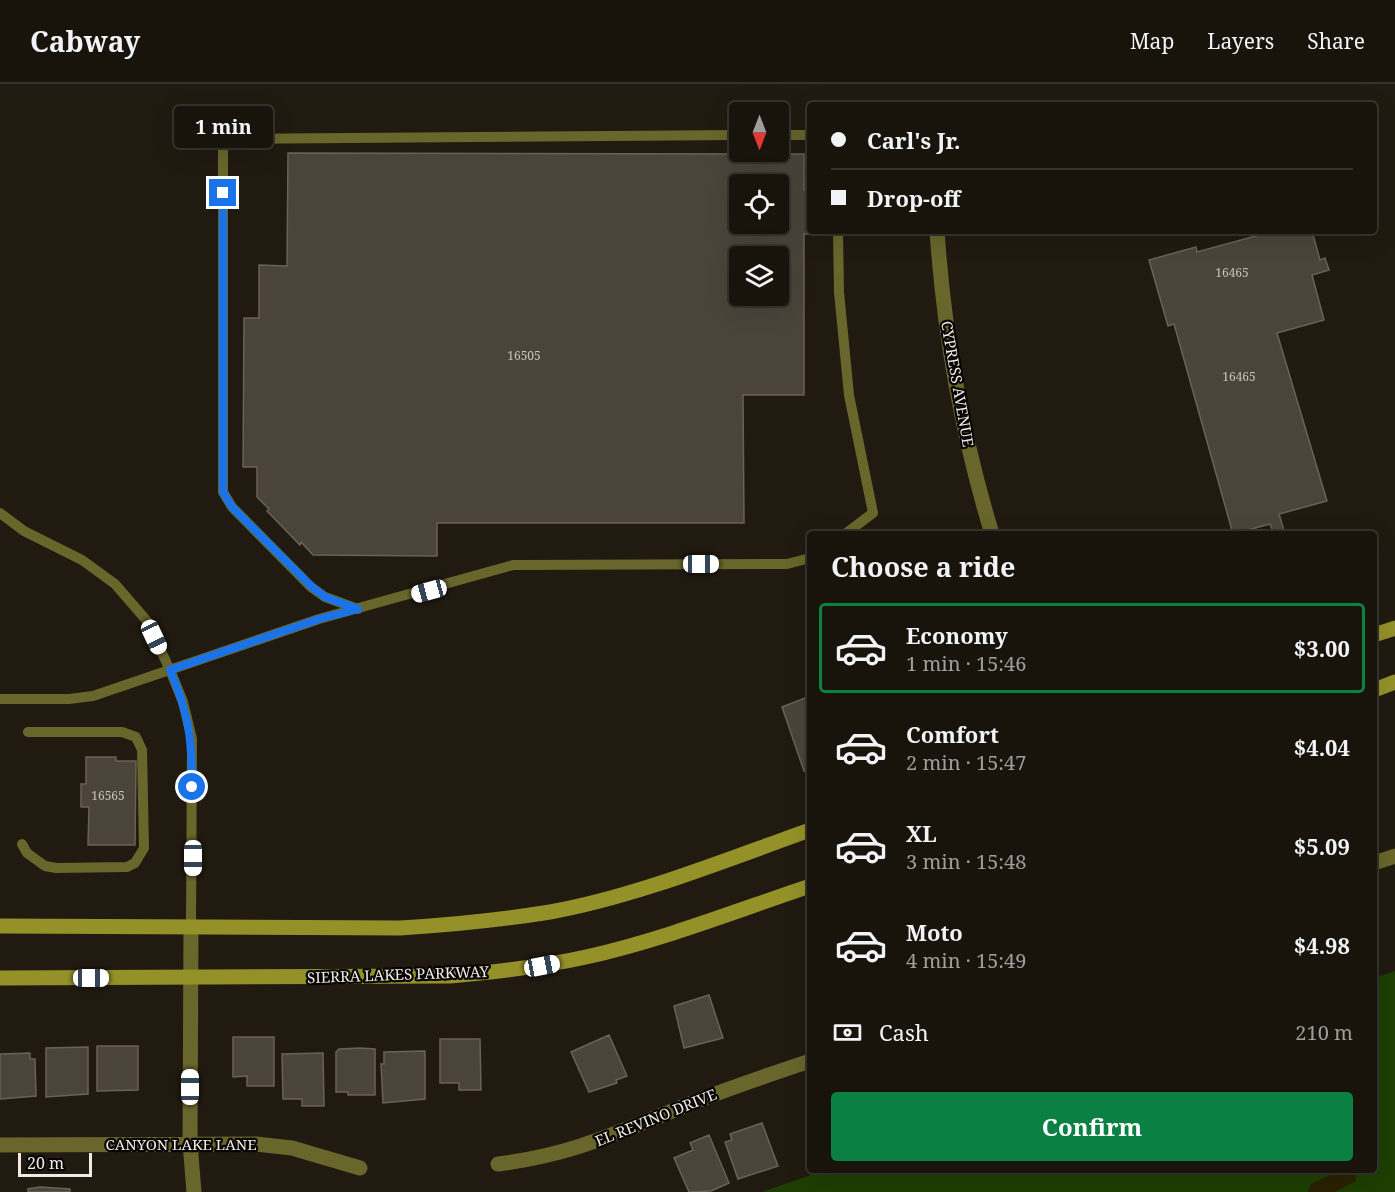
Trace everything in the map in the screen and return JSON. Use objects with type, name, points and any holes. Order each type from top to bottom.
[{"type":"street","name":"CYPRESS AVENUE","points":[[937,234],[945,318],[957,389],[977,483],[991,531]]},
{"type":"street","points":[[1377,634],[1395,628]]},
{"type":"street","points":[[1377,689],[1395,682]]},
{"type":"street","points":[[0,926],[400,928],[449,925],[551,911],[651,885],[807,831]]},
{"type":"street","points":[[1377,862],[1395,856]]},
{"type":"street","name":"SIERRA LAKES PARKWAY","points":[[0,978],[450,976],[519,970],[588,957],[702,923],[807,887]]},
{"type":"street","points":[[191,926],[190,1143],[194,1192]]},
{"type":"street","name":"EL REVINO DRIVE","points":[[498,1164],[536,1159],[613,1137],[685,1106],[807,1062]]},
{"type":"street","name":"CANYON LAKE LANE","points":[[0,1145],[256,1144],[292,1148],[360,1168]]},
{"type":"lane","points":[[358,609],[325,597],[311,586],[232,507],[223,492],[224,139],[729,135]]},
{"type":"lane","points":[[789,135],[807,135]]},
{"type":"lane","points":[[838,234],[839,292],[849,395],[873,513],[849,531]]},
{"type":"lane","points":[[0,513],[24,531],[82,560],[115,584],[137,606],[147,621],[170,670],[183,702],[192,739],[191,926]]},
{"type":"lane","points":[[0,699],[81,699],[308,622],[513,565],[787,564],[807,559]]},
{"type":"lane","points":[[22,844],[35,861],[56,868],[127,867],[135,863],[144,848],[142,750],[136,737],[122,732],[28,732]]},
{"type":"green space","points":[[1395,971],[1395,1192],[762,1192],[816,1173],[1377,1173],[1377,977]]},
{"type":"sand","points":[[1334,1173],[1355,1173],[1356,1181],[1335,1192],[1307,1192],[1311,1184]]},
{"type":"building","points":[[288,153],[729,154],[729,162],[789,162],[789,154],[804,154],[807,234],[804,234],[804,395],[743,395],[744,523],[437,523],[437,556],[313,555],[267,511],[269,509],[257,497],[257,467],[243,467],[244,318],[259,318],[259,265],[287,266]]},
{"type":"building","points":[[1263,234],[1313,234],[1320,260],[1325,258],[1329,270],[1312,275],[1324,320],[1277,333],[1327,501],[1279,514],[1284,531],[1273,531],[1270,524],[1244,531],[1232,531],[1174,324],[1168,326],[1149,260],[1196,247],[1197,252]]},
{"type":"building","points":[[807,697],[807,770],[804,771],[782,707]]},
{"type":"building","points":[[86,757],[116,757],[116,761],[136,761],[135,845],[88,845],[89,807],[81,807],[81,784],[86,784]]},
{"type":"building","points":[[709,995],[723,1038],[684,1048],[674,1006]]},
{"type":"building","points":[[609,1035],[627,1076],[616,1080],[617,1083],[589,1092],[571,1052]]},
{"type":"building","points":[[233,1037],[274,1037],[274,1086],[247,1086],[247,1076],[233,1077]]},
{"type":"building","points":[[440,1039],[480,1039],[481,1090],[459,1090],[459,1083],[440,1083]]},
{"type":"building","points":[[97,1046],[138,1046],[138,1090],[97,1091]]},
{"type":"building","points":[[88,1047],[88,1094],[46,1097],[46,1048]]},
{"type":"building","points":[[339,1049],[375,1049],[375,1095],[348,1095],[348,1092],[336,1092],[336,1052]]},
{"type":"building","points":[[425,1051],[425,1099],[383,1103],[381,1064],[384,1064],[384,1052]]},
{"type":"building","points":[[30,1053],[30,1059],[35,1059],[36,1096],[0,1099],[0,1054]]},
{"type":"building","points":[[323,1053],[324,1106],[302,1106],[302,1099],[283,1099],[282,1054]]},
{"type":"building","points":[[762,1123],[778,1166],[738,1179],[725,1142],[732,1140],[730,1134]]},
{"type":"building","points":[[709,1135],[729,1183],[711,1191],[689,1192],[674,1158],[693,1150],[690,1143]]},
{"type":"building","points":[[40,1187],[70,1189],[70,1192],[28,1192],[28,1189]]},
{"type":"route","points":[[192,787],[192,739],[189,720],[170,670],[250,641],[358,609],[325,597],[311,586],[232,507],[223,492],[221,483],[223,193]]}]
